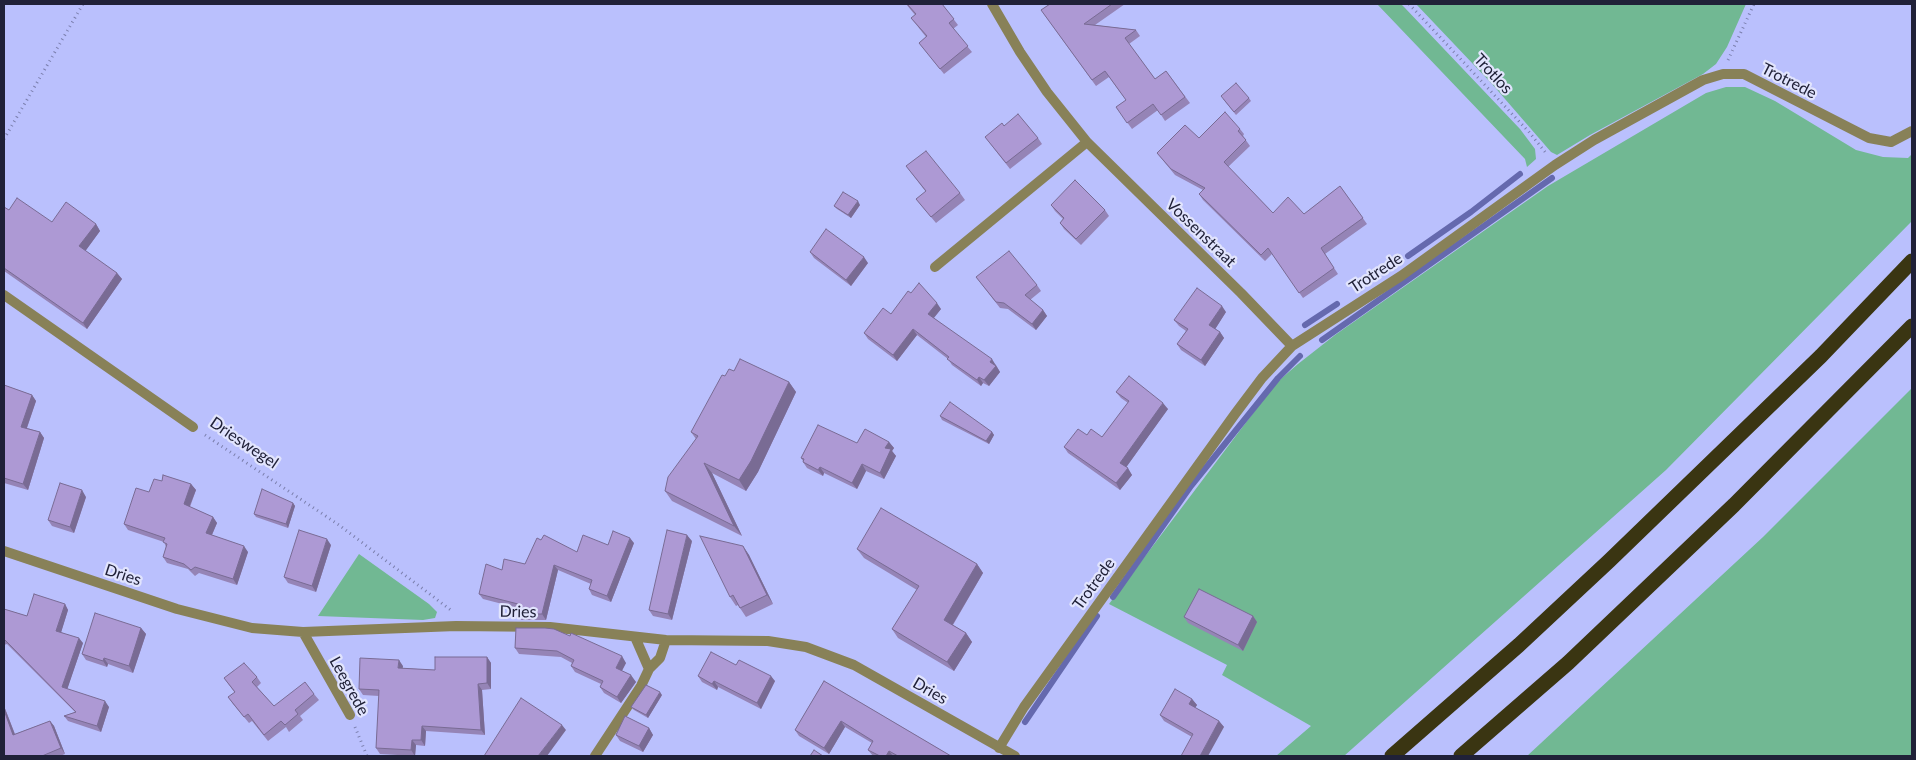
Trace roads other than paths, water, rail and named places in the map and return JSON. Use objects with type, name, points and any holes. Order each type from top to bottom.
[{"type":"highway","points":[[1392,756],[1518,645],[1609,561],[1821,356],[1912,261]]},
{"type":"highway","points":[[1461,756],[1568,663],[1727,512],[1912,326]]},
{"type":"street","name":"Vossenstraat","points":[[992,4],[1020,52],[1047,92],[1087,142],[1241,293],[1292,346]]},
{"type":"street","name":"Trotrede","points":[[998,748],[1024,707],[1235,414],[1262,378],[1292,346],[1401,276],[1556,165],[1594,140],[1703,80],[1723,74],[1744,74],[1869,138],[1891,142],[1912,131]]},
{"type":"street","points":[[935,267],[1087,142]]},
{"type":"street","name":"Drieswegel","points":[[4,295],[193,427]]},
{"type":"street","name":"Dries","points":[[4,552],[177,609],[252,628],[303,632],[456,626],[550,628],[666,640],[768,641],[820,651],[854,665],[1015,756]]},
{"type":"street","name":"Leegrede","points":[[303,632],[350,715]]},
{"type":"street","points":[[635,637],[649,669]]},
{"type":"street","points":[[595,756],[641,686],[649,669],[660,658],[666,640]]},
{"type":"waterway","points":[[1408,256],[1471,212],[1520,174]]},
{"type":"waterway","points":[[1322,340],[1552,178]]},
{"type":"waterway","points":[[1305,325],[1337,304]]},
{"type":"waterway","points":[[1113,597],[1191,486],[1278,378],[1300,356]]},
{"type":"waterway","points":[[1025,722],[1097,616]]}]
